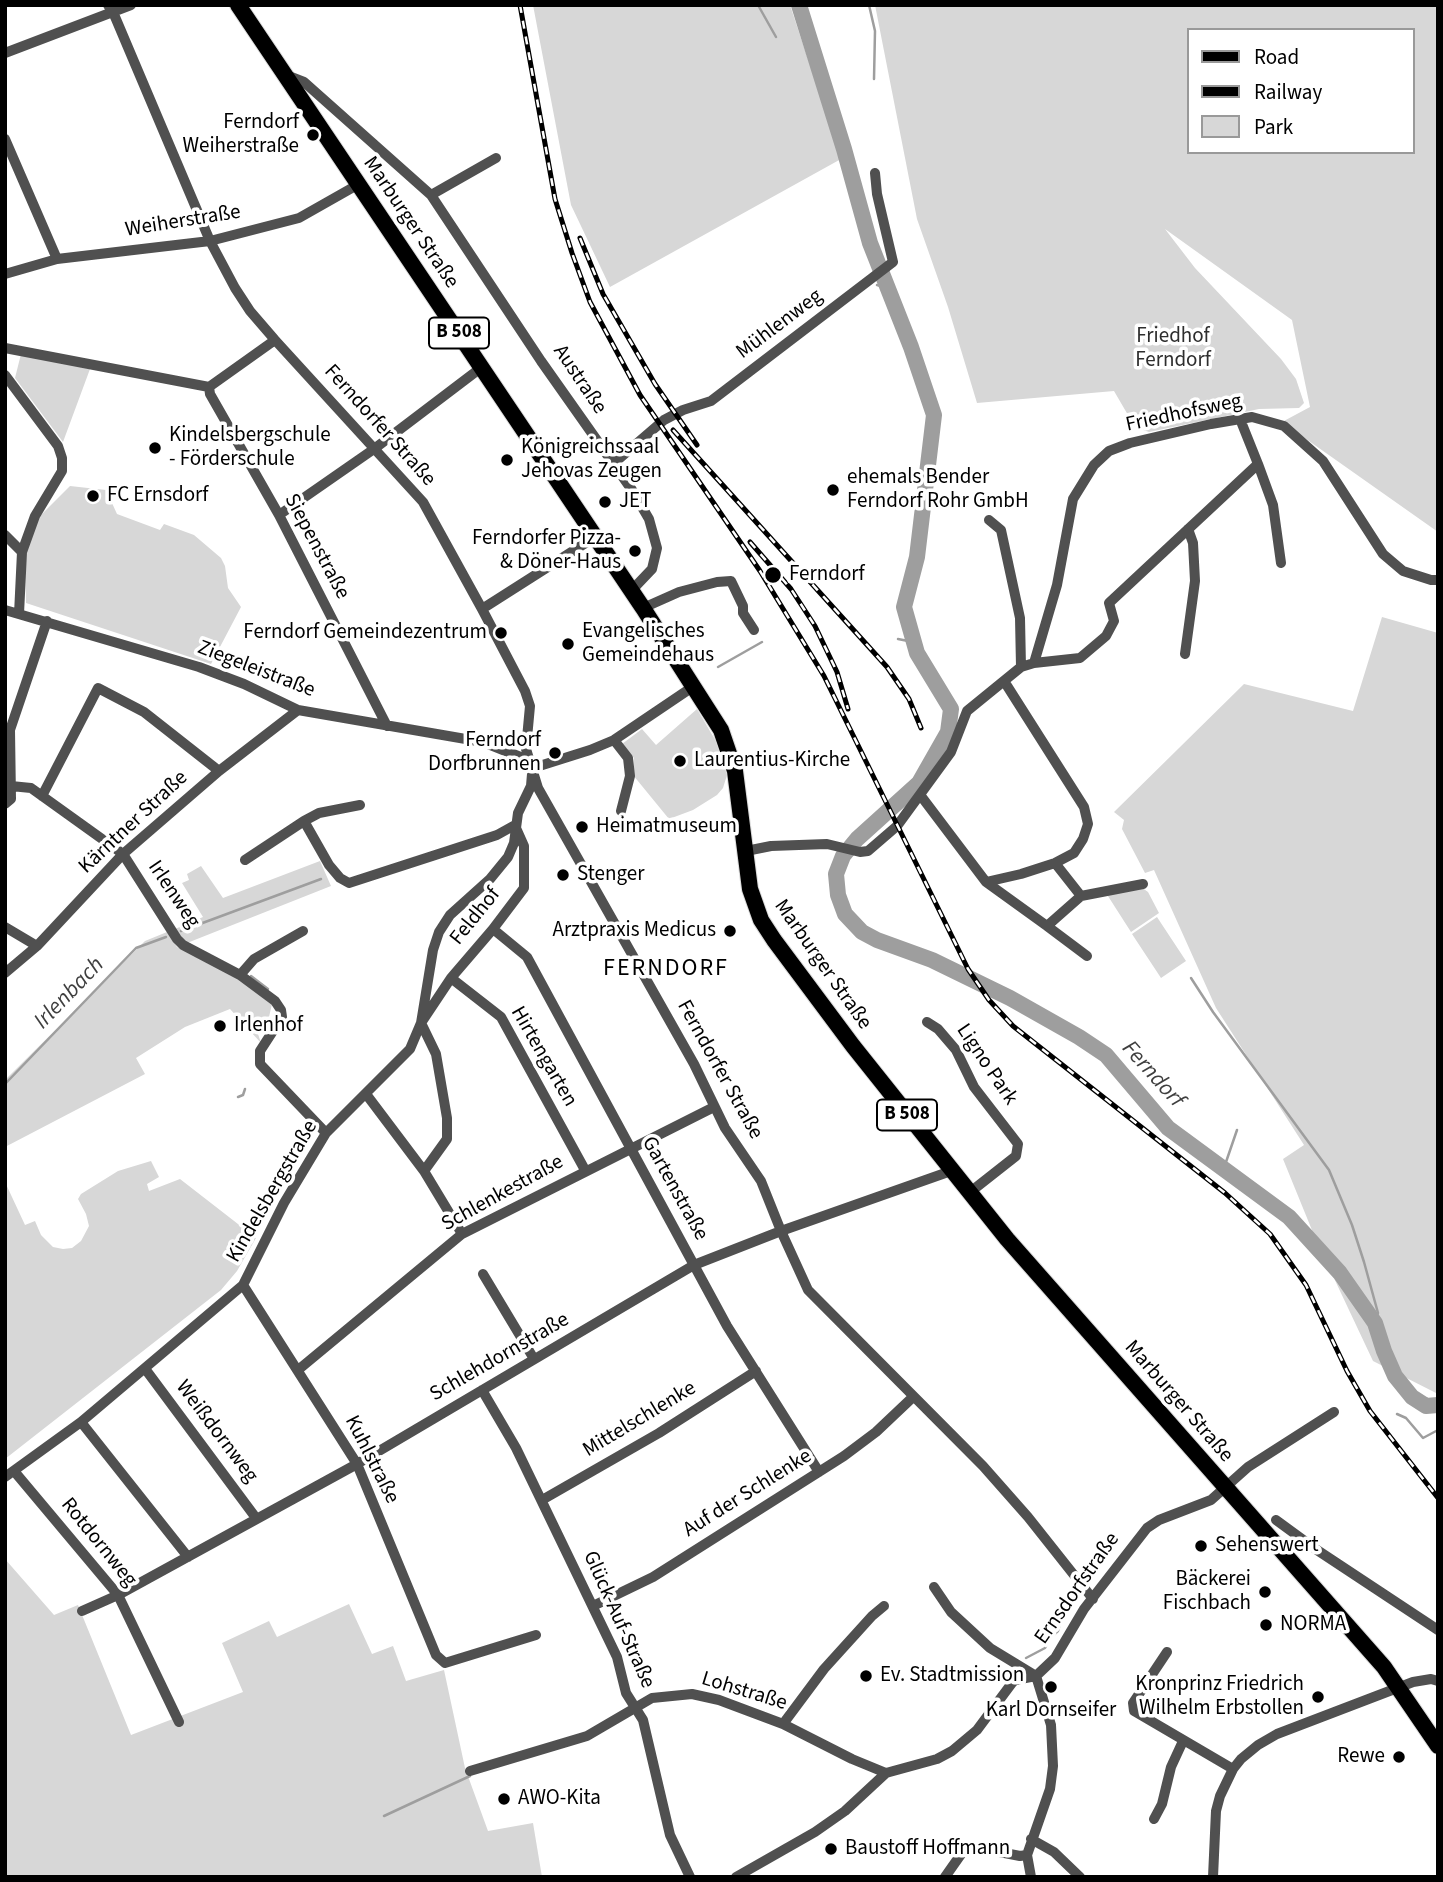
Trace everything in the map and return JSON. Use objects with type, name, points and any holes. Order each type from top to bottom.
[{"type":"main road","name":"Marburger Straße","points":[[238,5],[632,590],[722,730],[735,771],[750,889],[761,920],[853,1046],[969,1193],[1327,1602],[1399,1687],[1438,1746]]},
{"type":"street","points":[[5,53],[111,9],[131,5]]},
{"type":"street","name":"Ferndorfer Straße","points":[[111,9],[211,241],[235,288],[250,311],[275,340],[423,502],[482,609],[526,691],[530,706],[526,748],[538,788],[694,1065],[725,1128],[761,1181],[808,1290],[983,1466],[1093,1598]]},
{"type":"street","name":"Austraße","points":[[286,75],[303,82],[431,195],[613,464],[649,519],[656,537],[656,559],[652,569],[632,590]]},
{"type":"street","points":[[5,139],[57,259]]},
{"type":"street","points":[[431,195],[496,158]]},
{"type":"street","name":"Mühlenweg","points":[[613,464],[659,424],[683,410],[711,401],[893,262],[877,194],[875,173]]},
{"type":"street","name":"Weiherstraße","points":[[5,274],[57,259],[211,241],[299,218],[359,184]]},
{"type":"street","points":[[5,348],[209,387],[275,340]]},
{"type":"street","points":[[279,515],[374,449],[482,367]]},
{"type":"street","points":[[5,375],[58,446],[62,458],[62,471],[35,516],[22,552],[19,614]]},
{"type":"street","name":"Siepenstraße","points":[[209,387],[210,394],[279,515],[387,726]]},
{"type":"street","name":"Friedhofsweg","points":[[1034,663],[1058,585],[1073,499],[1094,465],[1109,451],[1130,443],[1211,424],[1252,417],[1284,426],[1323,461],[1383,554],[1403,571],[1438,580]]},
{"type":"street","points":[[1240,419],[1273,505],[1281,563]]},
{"type":"street","points":[[746,851],[771,846],[827,844],[860,852],[868,851],[897,826],[921,796],[951,752],[967,711],[1021,667],[1080,658],[1106,636],[1114,621],[1109,603],[1258,464]]},
{"type":"street","points":[[989,520],[1001,530],[1020,618],[1021,667]]},
{"type":"street","points":[[1185,654],[1195,581],[1193,543],[1188,528]]},
{"type":"street","points":[[5,535],[22,552]]},
{"type":"street","points":[[482,609],[595,537]]},
{"type":"street","points":[[643,607],[679,592],[717,582],[731,582],[743,606],[743,613],[754,630]]},
{"type":"street","name":"Ziegeleistraße","points":[[5,610],[199,667],[244,684],[298,710],[483,742],[523,758],[533,768]]},
{"type":"street","points":[[5,804],[11,799],[8,729],[47,621]]},
{"type":"street","points":[[986,882],[1055,863],[1074,853],[1083,839],[1087,824],[1084,807],[1004,681]]},
{"type":"street","points":[[533,768],[614,740],[694,687]]},
{"type":"street","points":[[42,796],[98,688],[144,712],[219,771]]},
{"type":"street","name":"Kärntner Straße","points":[[5,973],[37,946],[123,854],[219,771],[298,710]]},
{"type":"street","points":[[614,740],[628,758],[630,776],[621,811]]},
{"type":"street","name":"Kindelsbergstraße","points":[[10,1474],[146,1370],[243,1285],[284,1203],[326,1133],[410,1049],[421,1023],[433,950],[439,932],[450,915],[490,879],[508,856],[514,844],[515,825],[521,806],[531,786],[533,768]]},
{"type":"street","name":"Irlenweg","points":[[11,786],[31,789],[123,854],[183,946],[240,975],[275,1001],[282,1017],[260,1051],[260,1064],[326,1133]]},
{"type":"street","points":[[921,796],[986,882],[1087,956]]},
{"type":"street","points":[[245,860],[319,813],[360,805]]},
{"type":"street","points":[[304,821],[329,865],[340,878],[349,883],[497,835],[515,825]]},
{"type":"street","name":"Feldhof","points":[[421,1023],[451,978],[524,888],[524,846],[515,825]]},
{"type":"street","points":[[1055,863],[1081,896]]},
{"type":"street","points":[[1047,926],[1081,896],[1143,884]]},
{"type":"street","points":[[5,927],[37,946]]},
{"type":"street","name":"Gartenstraße","points":[[493,929],[527,957],[727,1326],[819,1472]]},
{"type":"street","points":[[240,975],[254,959],[303,930]]},
{"type":"street","name":"Hirtengarten","points":[[451,978],[501,1017],[585,1170]]},
{"type":"street","name":"Ligno Park","points":[[927,1022],[938,1029],[956,1051],[974,1087],[1018,1144],[1016,1156],[969,1193]]},
{"type":"street","points":[[421,1023],[436,1054],[447,1118],[447,1139],[424,1171]]},
{"type":"street","points":[[366,1094],[424,1171],[462,1234]]},
{"type":"street","name":"Schlenkestraße","points":[[298,1370],[462,1234],[714,1107]]},
{"type":"street","name":"Schlehdornstraße","points":[[82,1611],[118,1595],[357,1464],[694,1265],[951,1171]]},
{"type":"street","points":[[483,1274],[534,1360]]},
{"type":"street","name":"Kuhlstraße","points":[[243,1285],[357,1464],[436,1655],[445,1663],[536,1635]]},
{"type":"street","name":"Weißdornweg","points":[[146,1370],[256,1518]]},
{"type":"street","name":"Mittelschlenke","points":[[542,1500],[659,1433],[756,1371]]},
{"type":"street","name":"Glück-Auf-Straße","points":[[482,1390],[516,1448],[617,1657],[626,1693],[643,1720],[670,1835],[690,1877]]},
{"type":"street","name":"Auf der Schlenke","points":[[593,1606],[653,1577],[819,1472],[876,1432],[913,1397]]},
{"type":"street","name":"Ernsdorfstraße","points":[[1031,1877],[1027,1855],[1050,1789],[1053,1766],[1051,1725],[1035,1676],[1055,1658],[1078,1618],[1135,1540],[1147,1528],[1159,1520],[1211,1500],[1248,1467],[1334,1412]]},
{"type":"street","points":[[81,1422],[188,1557]]},
{"type":"street","name":"Rotdornweg","points":[[10,1474],[118,1595],[178,1722]]},
{"type":"street","points":[[1276,1520],[1438,1630]]},
{"type":"street","points":[[934,1587],[951,1612],[990,1648],[1035,1676]]},
{"type":"street","points":[[783,1724],[824,1669],[884,1606]]},
{"type":"street","points":[[1167,1652],[1133,1703],[1135,1711],[1233,1769]]},
{"type":"street","points":[[736,1877],[825,1825],[845,1811],[886,1773],[937,1759],[952,1751],[977,1730],[1012,1683],[1035,1676]]},
{"type":"street","points":[[1213,1877],[1216,1811],[1220,1796],[1233,1769],[1258,1745],[1277,1734],[1399,1687],[1426,1679],[1438,1681]]},
{"type":"street","name":"Lohstraße","points":[[470,1771],[587,1736],[652,1698],[692,1694],[719,1700],[783,1724],[886,1773]]},
{"type":"street","points":[[1154,1819],[1162,1804],[1171,1767],[1183,1741]]},
{"type":"street","points":[[1031,1839],[1054,1852],[1080,1877]]},
{"type":"street","points":[[946,1877],[964,1850],[974,1847],[1027,1855]]},
{"type":"green space","points":[[533,5],[790,5],[841,159],[610,287],[571,205]]},
{"type":"green space","name":"Friedhof Ferndorf","points":[[875,5],[1438,5],[1438,532],[1282,422],[1310,407],[1292,320],[1165,229],[1195,268],[1281,359],[1296,379],[1304,403],[1299,408],[1259,409],[1149,432],[1135,427],[1114,391],[977,403],[948,307],[917,219]]},
{"type":"green space","points":[[21,354],[90,369],[63,442],[15,378]]},
{"type":"green space","points":[[70,486],[106,490],[117,514],[160,530],[164,524],[194,535],[221,558],[228,588],[241,607],[211,664],[26,603],[25,551],[37,519]]},
{"type":"green space","points":[[1382,617],[1438,633],[1438,1394],[1373,1361],[1316,1240],[1283,1159],[1304,1145],[1216,1008],[1154,870],[1145,873],[1122,829],[1124,820],[1114,812],[1244,684],[1353,711]]},
{"type":"green space","points":[[697,709],[717,743],[727,775],[723,788],[717,795],[693,810],[669,819],[633,775],[634,758],[622,744],[642,729],[656,745]]},
{"type":"green space","points":[[320,861],[331,886],[187,943],[175,929],[203,917],[182,883],[189,880],[187,874],[201,866],[223,898]]},
{"type":"green space","points":[[1141,887],[1148,892],[1159,913],[1131,932],[1106,893]]},
{"type":"green space","points":[[1157,917],[1186,961],[1161,978],[1132,934]]},
{"type":"green space","points":[[167,932],[177,947],[243,980],[272,1004],[269,1017],[258,1034],[261,1043],[230,1009],[185,1027],[136,1058],[145,1074],[5,1147],[5,1080],[145,941]]},
{"type":"green space","points":[[151,1161],[159,1177],[147,1184],[149,1191],[180,1179],[256,1238],[237,1271],[221,1290],[5,1459],[5,1182],[25,1225],[35,1221],[41,1235],[53,1247],[72,1248],[81,1241],[89,1226],[78,1199],[81,1194],[118,1171]]},
{"type":"green space","points":[[5,1559],[54,1615],[78,1605],[131,1735],[243,1692],[222,1643],[269,1621],[277,1637],[349,1604],[372,1654],[393,1646],[406,1681],[444,1670],[465,1768],[488,1831],[533,1823],[542,1877],[5,1877]]},
{"type":"waterway","points":[[758,5],[776,37]]},
{"type":"waterway","name":"Ferndorf","points":[[799,5],[870,243],[911,347],[934,415],[917,557],[904,607],[917,653],[951,709],[948,732],[919,783],[857,839],[843,856],[836,874],[838,895],[845,914],[862,932],[932,960],[1010,998],[1106,1055],[1168,1128],[1289,1217],[1340,1273],[1375,1323],[1395,1376],[1412,1397],[1426,1406],[1438,1405]]},
{"type":"waterway","points":[[869,5],[875,31],[874,79]]},
{"type":"waterway","points":[[877,285],[888,288]]},
{"type":"waterway","name":"Irlenbach","points":[[898,639],[913,642]]},
{"type":"waterway","name":"Irlenbach","points":[[718,667],[762,642]]},
{"type":"waterway","name":"Irlenbach","points":[[181,931],[321,879]]},
{"type":"waterway","name":"Irlenbach","points":[[5,1084],[136,948],[166,937]]},
{"type":"waterway","points":[[251,976],[268,989]]},
{"type":"waterway","points":[[1191,978],[1329,1170],[1364,1262],[1378,1313],[1375,1323]]},
{"type":"waterway","points":[[238,1097],[243,1095],[245,1089]]},
{"type":"waterway","points":[[1227,1172],[1226,1162],[1237,1130]]},
{"type":"waterway","points":[[1397,1414],[1406,1418],[1423,1438],[1438,1430]]},
{"type":"waterway","points":[[1026,1658],[1045,1648],[1049,1639],[1058,1631],[1062,1617]]},
{"type":"waterway","points":[[384,1816],[470,1776]]},
{"type":"railway","points":[[520,5],[555,199],[590,302],[640,395],[760,571],[824,676],[968,969],[989,1000],[1013,1026],[1225,1193],[1270,1234],[1306,1285],[1347,1371],[1370,1411],[1438,1498]]},
{"type":"railway","points":[[580,238],[603,294],[655,384],[697,445]]},
{"type":"railway","points":[[673,430],[887,667],[909,699],[921,728]]},
{"type":"railway","points":[[750,542],[791,589],[815,626],[837,672],[848,709]]},
{"type":"place","name":"Ferndorf Weiherstraße","points":[[313,135]]},
{"type":"place","name":"Kindelsbergschule - Förderschule","points":[[155,448]]},
{"type":"place","name":"Königreichssaal Jehovas Zeugen","points":[[507,460]]},
{"type":"place","name":"ehemals Bender Ferndorf Rohr GmbH","points":[[833,490]]},
{"type":"place","name":"FC Ernsdorf","points":[[93,496]]},
{"type":"place","name":"JET","points":[[605,502]]},
{"type":"place","name":"Ferndorfer Pizza- & Döner-Haus","points":[[635,551]]},
{"type":"place","name":"Ferndorf","points":[[773,575]]},
{"type":"place","name":"Ferndorf Gemeindezentrum","points":[[501,633]]},
{"type":"place","name":"Evangelisches Gemeindehaus","points":[[568,644]]},
{"type":"place","name":"Ferndorf Dorfbrunnen","points":[[555,753]]},
{"type":"place","name":"Laurentius-Kirche","points":[[680,761]]},
{"type":"place","name":"Heimatmuseum","points":[[582,827]]},
{"type":"place","name":"Stenger","points":[[563,875]]},
{"type":"place","name":"Arztpraxis Medicus","points":[[730,931]]},
{"type":"place","name":"Irlenhof","points":[[220,1026]]},
{"type":"place","name":"Sehenswert","points":[[1201,1546]]},
{"type":"place","name":"Bäckerei Fischbach","points":[[1265,1592]]},
{"type":"place","name":"NORMA","points":[[1266,1625]]},
{"type":"place","name":"Ev. Stadtmission","points":[[866,1676]]},
{"type":"place","name":"Karl Dornseifer","points":[[1051,1687]]},
{"type":"place","name":"Kronprinz Friedrich Wilhelm Erbstollen","points":[[1318,1697]]},
{"type":"place","name":"Rewe","points":[[1399,1757]]},
{"type":"place","name":"AWO-Kita","points":[[504,1799]]},
{"type":"place","name":"Baustoff Hoffmann","points":[[831,1849]]},
{"type":"district","name":"FERNDORF","points":[[666,970]]}]
